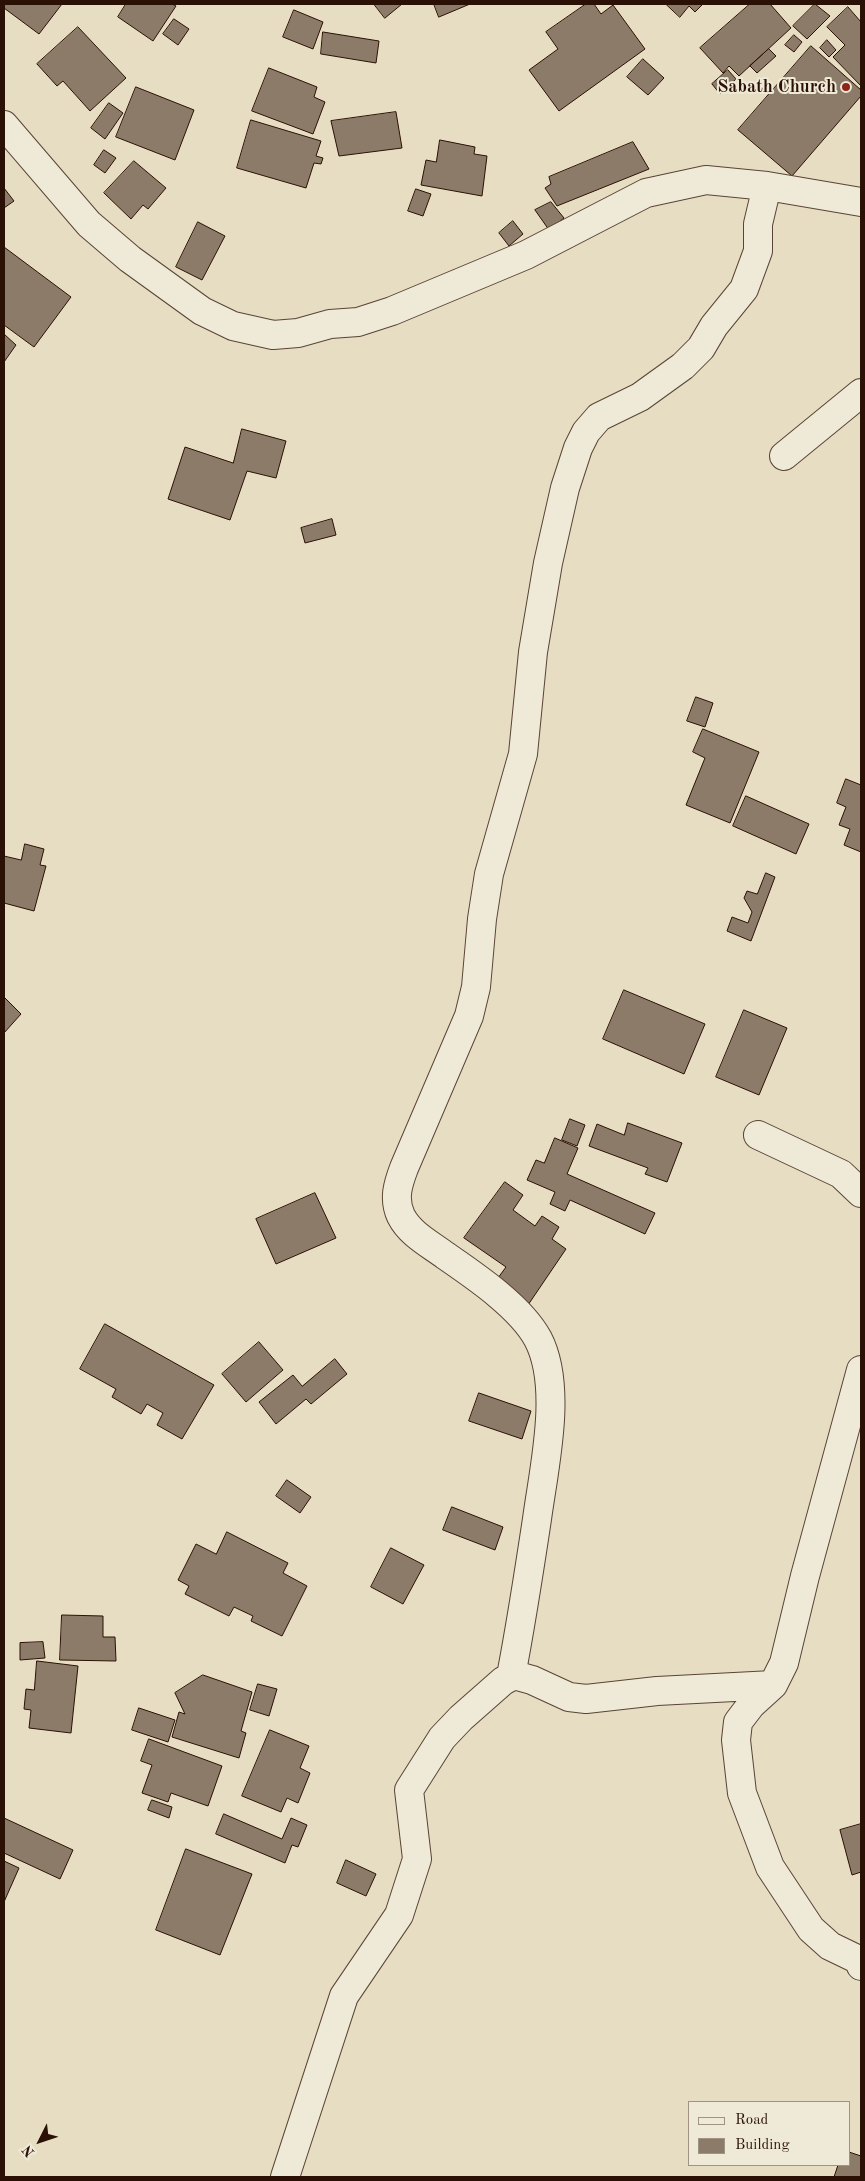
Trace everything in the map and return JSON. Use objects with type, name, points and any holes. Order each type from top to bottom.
[{"type":"street","points":[[4,124],[89,224],[130,259],[202,311],[232,326],[273,335],[298,333],[330,324],[358,322],[392,310],[526,255],[646,193],[706,180],[767,186],[861,202]]},
{"type":"street","points":[[285,2177],[344,1996],[400,1915],[417,1859],[409,1790],[442,1738],[461,1718],[511,1676],[526,1593],[549,1439],[550,1409],[544,1356],[531,1328],[508,1305],[479,1280],[412,1231],[400,1214],[397,1190],[404,1168],[469,1016],[476,987],[482,920],[490,874],[523,754],[533,652],[548,564],[565,488],[578,448],[586,432],[599,417],[640,396],[683,366],[701,348],[714,326],[744,289],[758,251],[758,224],[767,186]]},
{"type":"street","points":[[784,456],[861,393]]},
{"type":"street","points":[[758,1135],[841,1174],[861,1193]]},
{"type":"street","points":[[861,1370],[784,1663],[773,1685],[751,1705],[738,1722],[737,1756],[745,1801],[770,1868],[811,1929],[830,1946],[861,1961],[861,1966]]},
{"type":"street","points":[[511,1676],[532,1680],[569,1697],[586,1699],[666,1690],[773,1685]]},
{"type":"building","points":[[4,4],[62,4],[39,34],[4,8]]},
{"type":"building","points":[[126,4],[172,4],[176,6],[153,41],[118,17]]},
{"type":"building","points":[[374,4],[402,4],[385,18]]},
{"type":"building","points":[[434,4],[470,4],[439,17]]},
{"type":"building","points":[[586,4],[594,4],[601,14],[613,5],[645,49],[559,111],[529,70],[558,49],[546,32]]},
{"type":"building","points":[[666,4],[703,4],[695,12],[689,6],[680,17]]},
{"type":"building","points":[[750,4],[770,4],[791,28],[739,76],[729,66],[723,73],[700,48]]},
{"type":"building","points":[[815,4],[830,16],[807,39],[793,26]]},
{"type":"building","points":[[848,7],[861,22],[861,86],[833,57],[845,45],[827,27]]},
{"type":"building","points":[[294,10],[323,22],[313,49],[283,37]]},
{"type":"building","points":[[174,19],[189,29],[178,45],[163,34]]},
{"type":"building","points":[[78,27],[126,78],[90,111],[63,81],[57,86],[37,64]]},
{"type":"building","points":[[323,32],[379,41],[376,63],[321,54]]},
{"type":"building","points":[[794,35],[802,42],[794,52],[785,45]]},
{"type":"building","points":[[827,40],[836,50],[829,57],[820,48]]},
{"type":"building","points":[[811,46],[861,90],[861,96],[792,176],[738,130]]},
{"type":"building","points":[[769,49],[776,56],[757,73],[750,66]]},
{"type":"building","points":[[643,59],[664,78],[648,95],[627,77]]},
{"type":"building","points":[[269,68],[317,87],[314,97],[325,102],[313,134],[252,111]]},
{"type":"building","points":[[728,70],[736,79],[720,94],[712,84]]},
{"type":"building","points":[[136,87],[194,110],[175,160],[116,137]]},
{"type":"building","points":[[109,103],[123,113],[105,139],[91,128]]},
{"type":"building","points":[[396,112],[402,148],[339,156],[331,121]]},
{"type":"building","points":[[251,120],[321,141],[316,156],[323,158],[321,164],[314,163],[306,188],[237,168]]},
{"type":"building","points":[[440,140],[475,147],[474,154],[487,156],[482,196],[421,185],[426,160],[436,162]]},
{"type":"building","points":[[633,142],[649,169],[557,206],[545,188],[551,184],[549,177]]},
{"type":"building","points":[[104,150],[116,158],[105,173],[94,165]]},
{"type":"building","points":[[134,161],[166,188],[148,209],[143,205],[131,219],[104,193]]},
{"type":"building","points":[[4,188],[14,201],[4,208]]},
{"type":"building","points":[[416,189],[431,194],[423,216],[408,211]]},
{"type":"building","points":[[551,202],[564,218],[549,230],[535,210]]},
{"type":"building","points":[[513,221],[523,234],[509,246],[499,233]]},
{"type":"building","points":[[198,222],[225,236],[202,280],[176,267]]},
{"type":"building","points":[[4,247],[71,297],[34,347],[4,325]]},
{"type":"building","points":[[4,334],[16,345],[4,362]]},
{"type":"building","points":[[242,429],[286,441],[276,478],[247,471],[230,520],[168,499],[185,447],[233,463]]},
{"type":"building","points":[[332,519],[336,535],[305,543],[301,528]]},
{"type":"building","points":[[696,697],[713,703],[705,727],[687,721]]},
{"type":"building","points":[[703,729],[759,752],[730,823],[686,805],[705,758],[693,752]]},
{"type":"building","points":[[846,779],[861,785],[861,852],[844,845],[850,829],[839,825],[846,807],[837,803]]},
{"type":"building","points":[[746,796],[809,824],[796,854],[733,826]]},
{"type":"building","points":[[25,844],[44,849],[40,865],[46,866],[34,911],[4,903],[4,856],[21,860]]},
{"type":"building","points":[[766,873],[775,877],[751,941],[727,931],[732,917],[748,923],[752,912],[744,898],[747,891],[757,894]]},
{"type":"building","points":[[624,990],[705,1024],[684,1074],[603,1039]]},
{"type":"building","points":[[4,997],[21,1014],[4,1033]]},
{"type":"building","points":[[744,1010],[787,1028],[759,1095],[716,1077]]},
{"type":"building","points":[[570,1119],[585,1125],[577,1146],[562,1140]]},
{"type":"building","points":[[628,1123],[682,1143],[667,1182],[645,1174],[648,1168],[589,1146],[597,1124],[624,1135]]},
{"type":"building","points":[[555,1138],[578,1148],[567,1174],[655,1213],[645,1234],[570,1200],[565,1211],[550,1204],[555,1192],[527,1180],[536,1160],[544,1163]]},
{"type":"building","points":[[505,1182],[523,1195],[513,1210],[535,1226],[542,1216],[559,1227],[552,1239],[566,1249],[528,1305],[495,1282],[506,1267],[464,1238]]},
{"type":"building","points":[[315,1193],[336,1238],[276,1264],[256,1219]]},
{"type":"building","points":[[105,1324],[214,1385],[182,1439],[157,1425],[163,1413],[147,1404],[141,1414],[112,1397],[116,1389],[80,1369]]},
{"type":"building","points":[[259,1342],[283,1370],[246,1402],[222,1374]]},
{"type":"building","points":[[335,1359],[347,1374],[311,1404],[306,1399],[276,1424],[259,1402],[293,1375],[302,1386]]},
{"type":"building","points":[[479,1393],[531,1411],[522,1439],[469,1421]]},
{"type":"building","points":[[287,1480],[311,1497],[300,1513],[276,1496]]},
{"type":"building","points":[[452,1507],[503,1527],[495,1550],[443,1530]]},
{"type":"building","points":[[227,1532],[288,1563],[283,1573],[307,1586],[282,1636],[251,1621],[253,1616],[234,1607],[229,1616],[185,1594],[189,1586],[178,1580],[196,1544],[216,1554]]},
{"type":"building","points":[[391,1548],[424,1565],[403,1604],[371,1587]]},
{"type":"building","points":[[62,1615],[103,1616],[103,1637],[115,1637],[116,1661],[60,1660]]},
{"type":"building","points":[[43,1642],[45,1658],[20,1660],[20,1643]]},
{"type":"building","points":[[37,1661],[78,1666],[71,1733],[29,1728],[31,1710],[24,1709],[26,1689],[34,1690]]},
{"type":"building","points":[[203,1675],[252,1692],[241,1731],[246,1733],[239,1758],[172,1737],[179,1712],[185,1714],[175,1693]]},
{"type":"building","points":[[258,1684],[277,1689],[269,1716],[250,1710]]},
{"type":"building","points":[[139,1708],[175,1720],[168,1742],[132,1730]]},
{"type":"building","points":[[270,1730],[309,1746],[300,1768],[310,1773],[298,1803],[287,1798],[281,1812],[242,1796]]},
{"type":"building","points":[[149,1739],[222,1766],[208,1806],[171,1793],[168,1802],[142,1793],[152,1765],[141,1761]]},
{"type":"building","points":[[152,1800],[172,1807],[169,1818],[148,1810]]},
{"type":"building","points":[[224,1814],[282,1839],[291,1818],[307,1825],[298,1847],[292,1845],[285,1863],[216,1834]]},
{"type":"building","points":[[4,1818],[73,1850],[60,1879],[4,1853]]},
{"type":"building","points":[[861,1824],[861,1872],[852,1875],[840,1830]]},
{"type":"building","points":[[186,1849],[252,1874],[220,1955],[156,1930]]},
{"type":"building","points":[[346,1860],[376,1874],[366,1896],[337,1883]]},
{"type":"building","points":[[4,1861],[19,1868],[4,1902]]},
{"type":"building","points":[[850,2152],[861,2156],[861,2177],[834,2177],[838,2166],[850,2166]]},
{"type":"place","name":"Sabath Church","points":[[846,87]]}]
